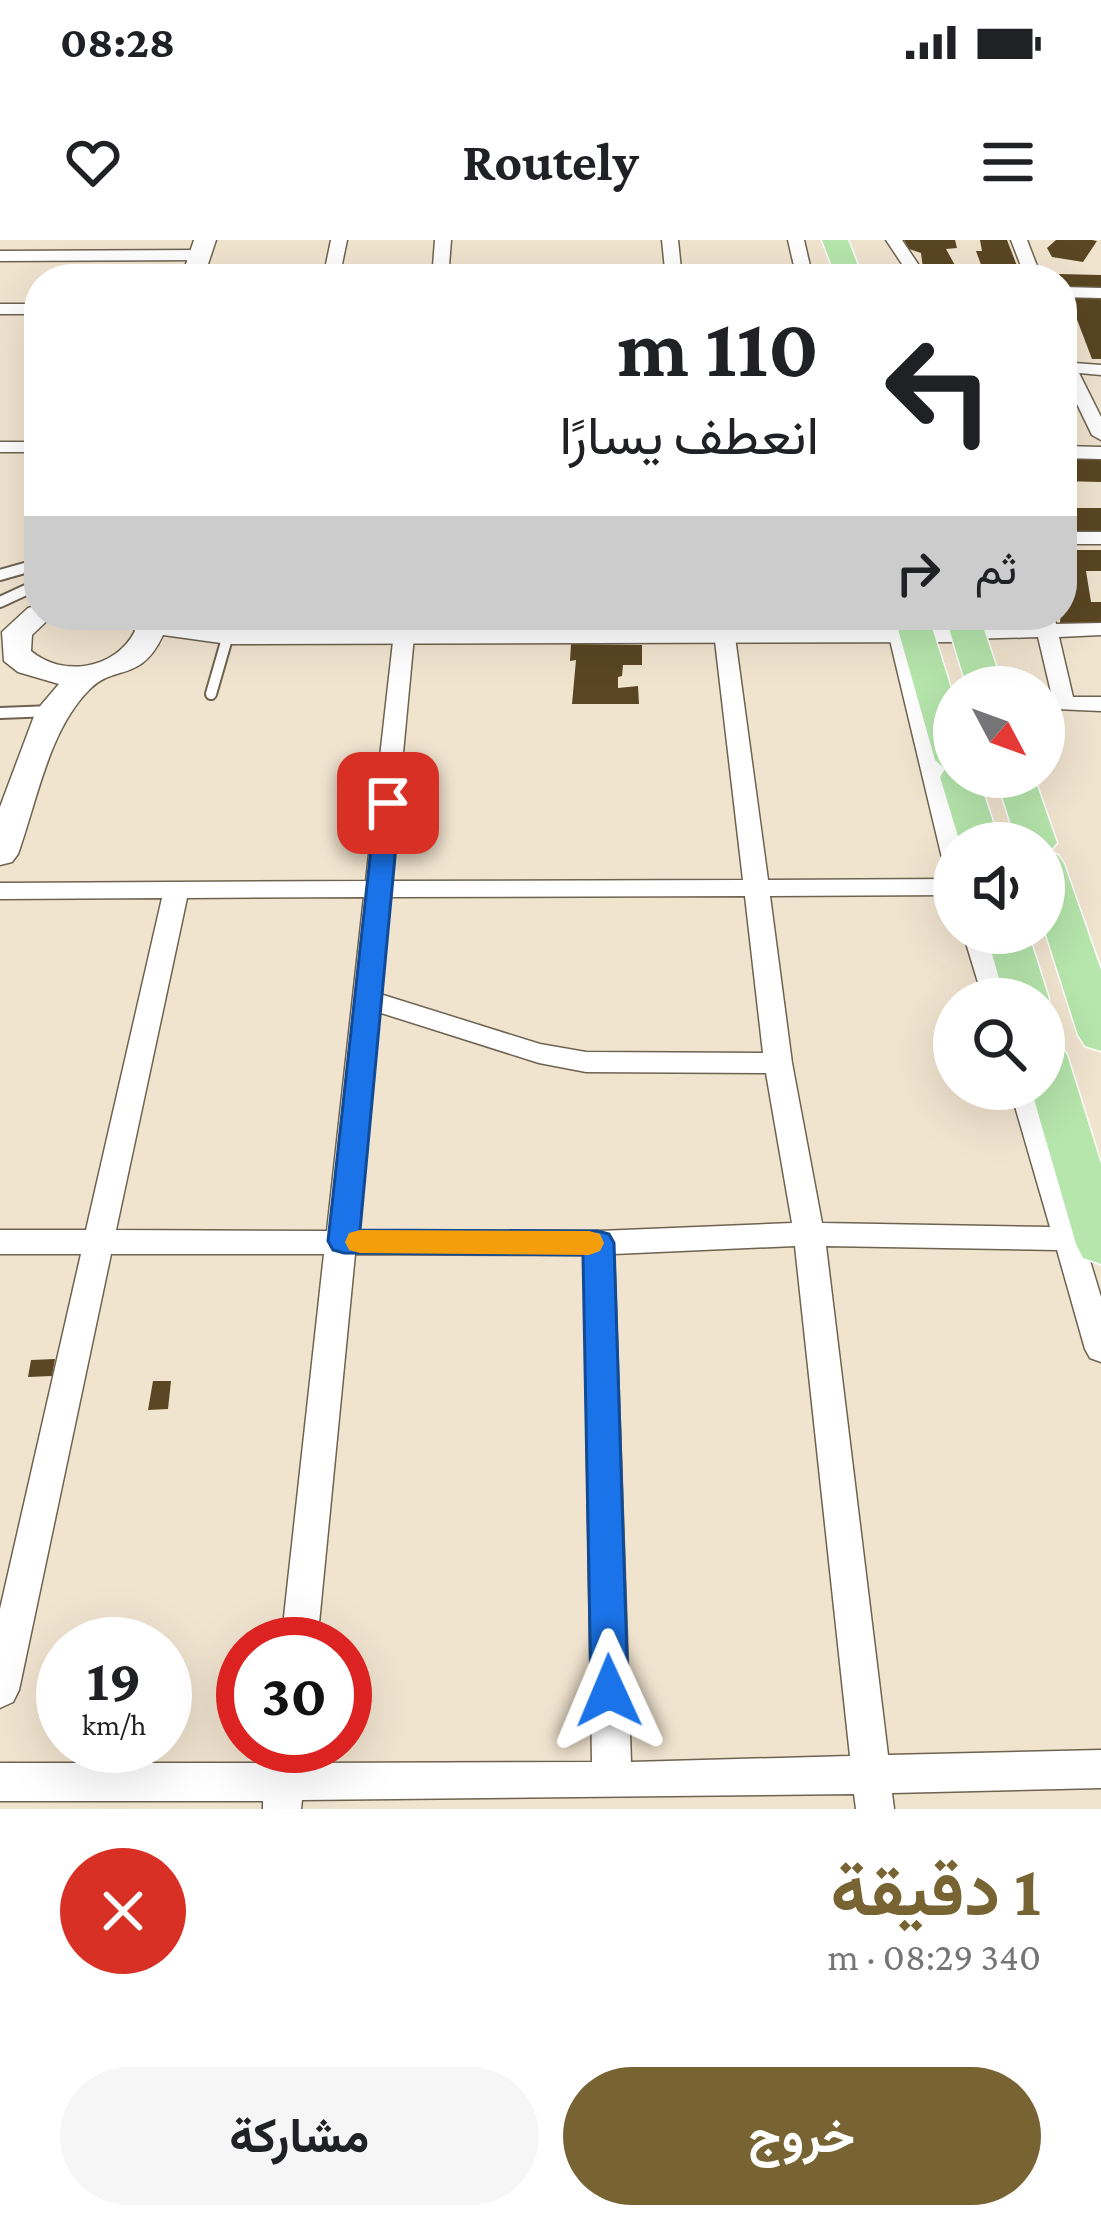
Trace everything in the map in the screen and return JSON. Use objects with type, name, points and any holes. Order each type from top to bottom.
[{"type":"main road","points":[[907,630],[933,702]]},
{"type":"main road","points":[[966,630],[978,666]]},
{"type":"main road","points":[[1065,927],[1101,1035]]},
{"type":"main road","points":[[1056,1110],[1086,1241]]},
{"type":"street","points":[[0,256],[77,248],[203,248]]},
{"type":"street","points":[[1077,390],[1101,435]]},
{"type":"street","points":[[0,854],[52,695],[86,674],[129,660],[144,630]]},
{"type":"street","points":[[302,1617],[404,630]]},
{"type":"street","points":[[724,630],[778,1064],[809,1234],[873,1792]]},
{"type":"street","points":[[905,630],[946,822]]},
{"type":"street","points":[[1047,630],[1063,704],[1101,704]]},
{"type":"street","points":[[15,632],[19,660],[52,695]]},
{"type":"street","points":[[0,891],[933,887]]},
{"type":"street","points":[[0,1690],[176,890]]},
{"type":"street","points":[[369,1000],[539,1053],[586,1062],[778,1064]]},
{"type":"street","points":[[1033,1110],[1086,1241],[1101,1349]]},
{"type":"street","points":[[0,1242],[598,1243],[809,1234],[1086,1241]]},
{"type":"street","points":[[598,1243],[611,1781]]},
{"type":"street","points":[[0,1782],[611,1781],[873,1792],[1101,1769]]},
{"type":"lane","points":[[203,630],[211,694]]},
{"type":"lane","points":[[0,713],[52,695]]},
{"type":"building","points":[[904,240],[955,240],[957,248],[946,249],[954,264],[922,264],[921,253],[909,249]]},
{"type":"building","points":[[980,240],[1007,240],[1016,264],[981,264],[976,251],[982,251]]},
{"type":"building","points":[[1056,240],[1097,241],[1083,262],[1052,257],[1047,248]]},
{"type":"building","points":[[1077,274],[1101,275],[1101,291],[1077,290]]},
{"type":"building","points":[[1077,297],[1101,298],[1101,359],[1092,359],[1077,320]]},
{"type":"building","points":[[1077,458],[1101,458],[1101,482],[1077,481]]},
{"type":"building","points":[[1077,508],[1101,508],[1101,536],[1077,537]]},
{"type":"building","points":[[1077,550],[1101,550],[1101,571],[1086,571],[1091,602],[1101,602],[1101,626],[1077,625]]},
{"type":"building","points":[[571,644],[642,645],[642,665],[623,665],[618,677],[618,688],[638,686],[639,704],[572,704],[576,660],[570,661]]},
{"type":"building","points":[[55,1359],[52,1376],[28,1377],[31,1360]]},
{"type":"building","points":[[153,1381],[171,1381],[168,1409],[148,1410]]},
{"type":"slow traffic","points":[[360,1242],[589,1243]]},
{"type":"route","points":[[388,803],[344,1241],[598,1243],[609,1691]]}]
